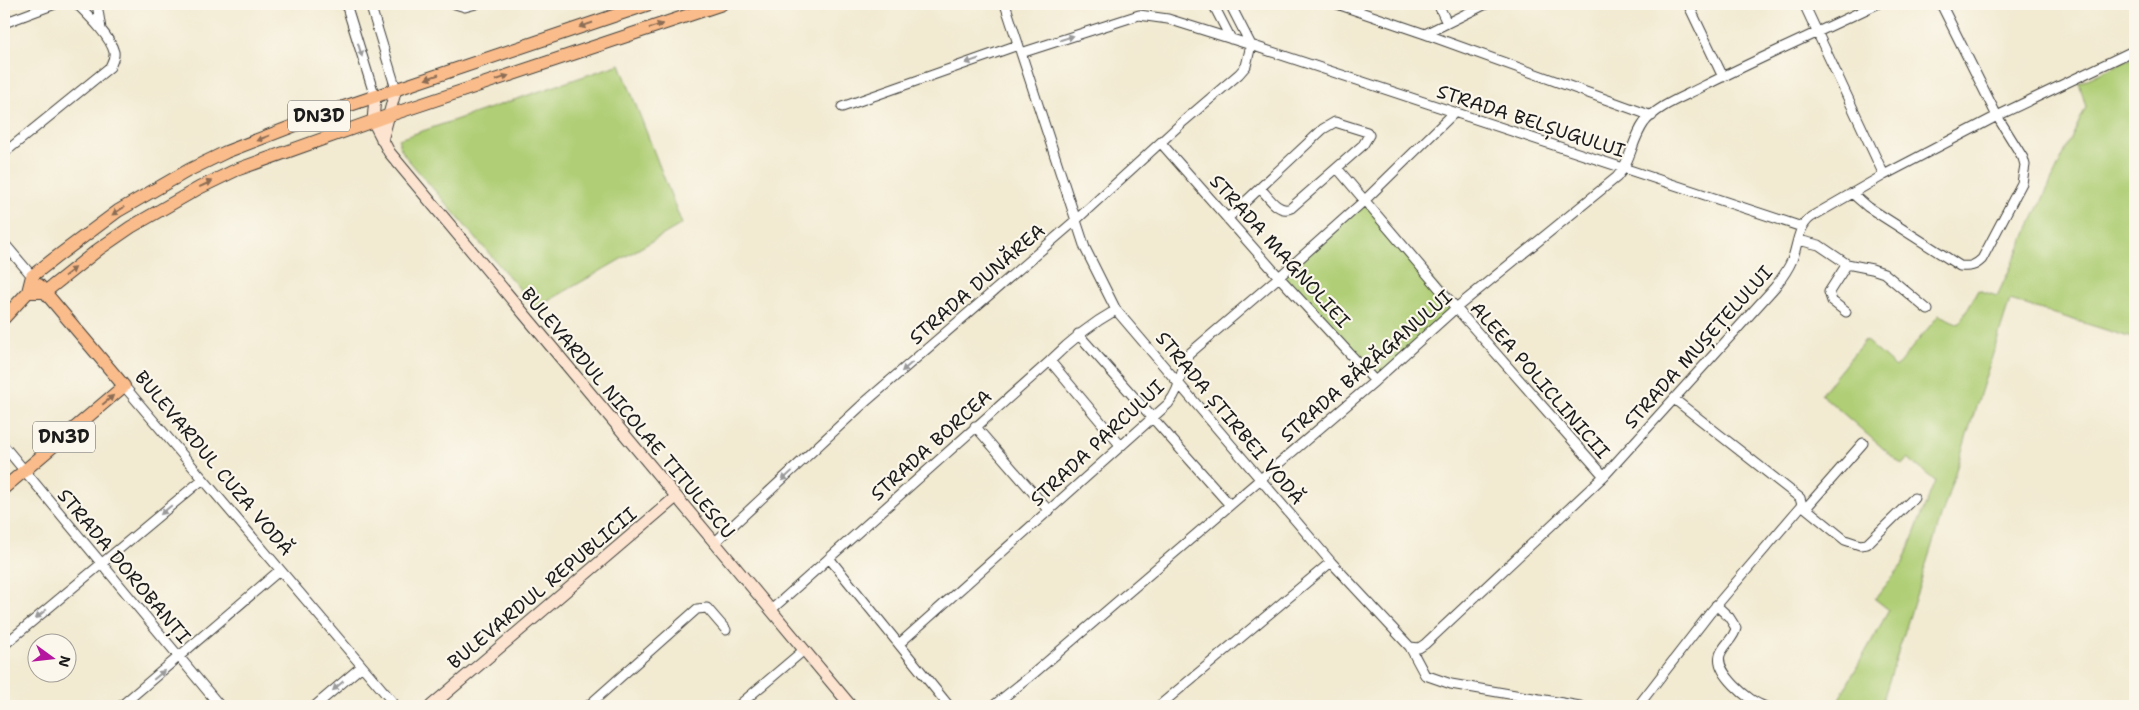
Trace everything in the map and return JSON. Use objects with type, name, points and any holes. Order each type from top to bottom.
[{"type":"main road","name":"DN3D","points":[[32,276],[118,211],[189,170],[226,152],[332,111],[649,4]]},
{"type":"main road","name":"DN3D","points":[[45,292],[99,249],[131,227],[199,188],[236,170],[390,115],[722,4]]},
{"type":"main road","points":[[382,140],[396,89]]},
{"type":"main road","name":"BULEVARDUL NICOLAE TITULESCU","points":[[374,97],[373,121],[389,152],[457,236],[851,706]]},
{"type":"main road","points":[[4,318],[28,292],[32,276]]},
{"type":"main road","name":"BULEVARDUL CUZA VODĂ","points":[[32,276],[124,386]]},
{"type":"main road","points":[[28,292],[45,292]]},
{"type":"main road","name":"DN3D","points":[[4,488],[124,386]]},
{"type":"main road","name":"BULEVARDUL REPUBLICII","points":[[436,705],[676,497]]},
{"type":"street","points":[[4,23],[55,4]]},
{"type":"street","points":[[4,153],[110,67],[114,59],[114,51],[101,30],[77,4]]},
{"type":"street","points":[[97,4],[101,30]]},
{"type":"street","name":"BULEVARDUL NICOLAE TITULESCU","points":[[346,4],[374,97]]},
{"type":"street","points":[[370,4],[396,89]]},
{"type":"street","points":[[455,4],[465,7],[476,4]]},
{"type":"street","name":"STRADA ȘTIRBEI VODĂ","points":[[1005,4],[1085,248],[1116,310],[1331,562],[1410,647],[1425,675],[1439,681],[1580,706]]},
{"type":"street","points":[[1213,4],[1231,38]]},
{"type":"street","points":[[1230,4],[1251,45]]},
{"type":"street","points":[[1337,4],[1652,116]]},
{"type":"street","points":[[1438,4],[1447,23]]},
{"type":"street","points":[[1425,34],[1486,4]]},
{"type":"street","points":[[1688,4],[1723,77]]},
{"type":"street","points":[[1804,4],[1884,175]]},
{"type":"street","points":[[1625,168],[1644,124],[1672,102],[1877,4]]},
{"type":"street","points":[[1852,193],[1868,207],[1960,266],[1969,267],[1977,264],[1987,251],[2024,174],[2025,165],[2023,158],[1997,116],[1941,4]]},
{"type":"street","name":"STRADA BELȘUGULUI","points":[[842,107],[1020,49],[1139,15],[1168,19],[1231,38],[1802,227]]},
{"type":"street","name":"STRADA DUNĂREA","points":[[714,543],[863,404],[1076,220],[1239,74],[1246,66],[1251,45]]},
{"type":"street","points":[[1802,227],[1811,217],[1884,175],[1997,116],[2135,50]]},
{"type":"street","name":"STRADA PARCULUI","points":[[899,644],[1168,404],[1176,395],[1180,385],[1181,370],[1189,354],[1365,200],[1454,113]]},
{"type":"street","points":[[1228,218],[1260,188],[1331,123],[1335,122],[1367,132],[1368,138],[1337,168],[1287,210],[1278,207],[1260,188]]},
{"type":"street","name":"STRADA MAGNOLIEI","points":[[1161,143],[1279,277],[1375,381]]},
{"type":"street","name":"ALEEA POLICLINICII","points":[[1337,168],[1456,308],[1604,476]]},
{"type":"street","name":"STRADA BĂRĂGANULUI","points":[[993,706],[1033,674],[1375,381],[1456,308],[1617,177],[1625,168]]},
{"type":"street","name":"STRADA MUȘEȚELULUI","points":[[1410,647],[1419,648],[1425,644],[1604,476],[1788,271],[1802,227]]},
{"type":"street","points":[[1798,240],[1818,245],[1847,264],[1872,268],[1884,273],[1928,310]]},
{"type":"street","name":"BULEVARDUL CUZA VODĂ","points":[[4,243],[32,276]]},
{"type":"street","points":[[1846,312],[1832,301],[1829,292],[1847,264]]},
{"type":"street","name":"STRADA BORCEA","points":[[771,610],[1078,334],[1116,310]]},
{"type":"street","points":[[1078,334],[1230,505]]},
{"type":"street","points":[[1050,361],[1121,446]]},
{"type":"street","name":"BULEVARDUL CUZA VODĂ","points":[[124,386],[396,706]]},
{"type":"street","points":[[1674,399],[1800,498],[1804,507],[1845,540],[1860,545],[1867,544],[1914,498]]},
{"type":"street","points":[[975,426],[1049,511]]},
{"type":"street","points":[[1638,706],[1716,605],[1863,443]]},
{"type":"street","name":"STRADA DOROBANȚI","points":[[4,446],[220,706]]},
{"type":"street","points":[[4,645],[203,479]]},
{"type":"street","points":[[828,558],[949,706]]},
{"type":"street","points":[[1159,706],[1331,562]]},
{"type":"street","points":[[121,706],[280,570]]},
{"type":"street","points":[[1716,605],[1729,617],[1736,628],[1734,636],[1721,653],[1719,660],[1722,671],[1749,699],[1764,706]]},
{"type":"street","points":[[588,706],[697,609],[707,608],[726,630]]},
{"type":"street","points":[[738,706],[804,650]]},
{"type":"street","points":[[315,706],[362,666]]},
{"type":"green space","points":[[2135,57],[2135,339],[2010,300],[1881,706],[1835,706],[1889,610],[1875,599],[1902,565],[1935,481],[1908,458],[1902,465],[1821,394],[1865,340],[1896,367],[1939,315],[1959,324],[1978,290],[1997,296],[2086,107],[2079,83]]},
{"type":"green space","points":[[620,64],[682,224],[536,308],[405,156],[399,145],[399,139]]},
{"type":"green space","points":[[1365,200],[1456,308],[1375,381],[1279,277]]}]
